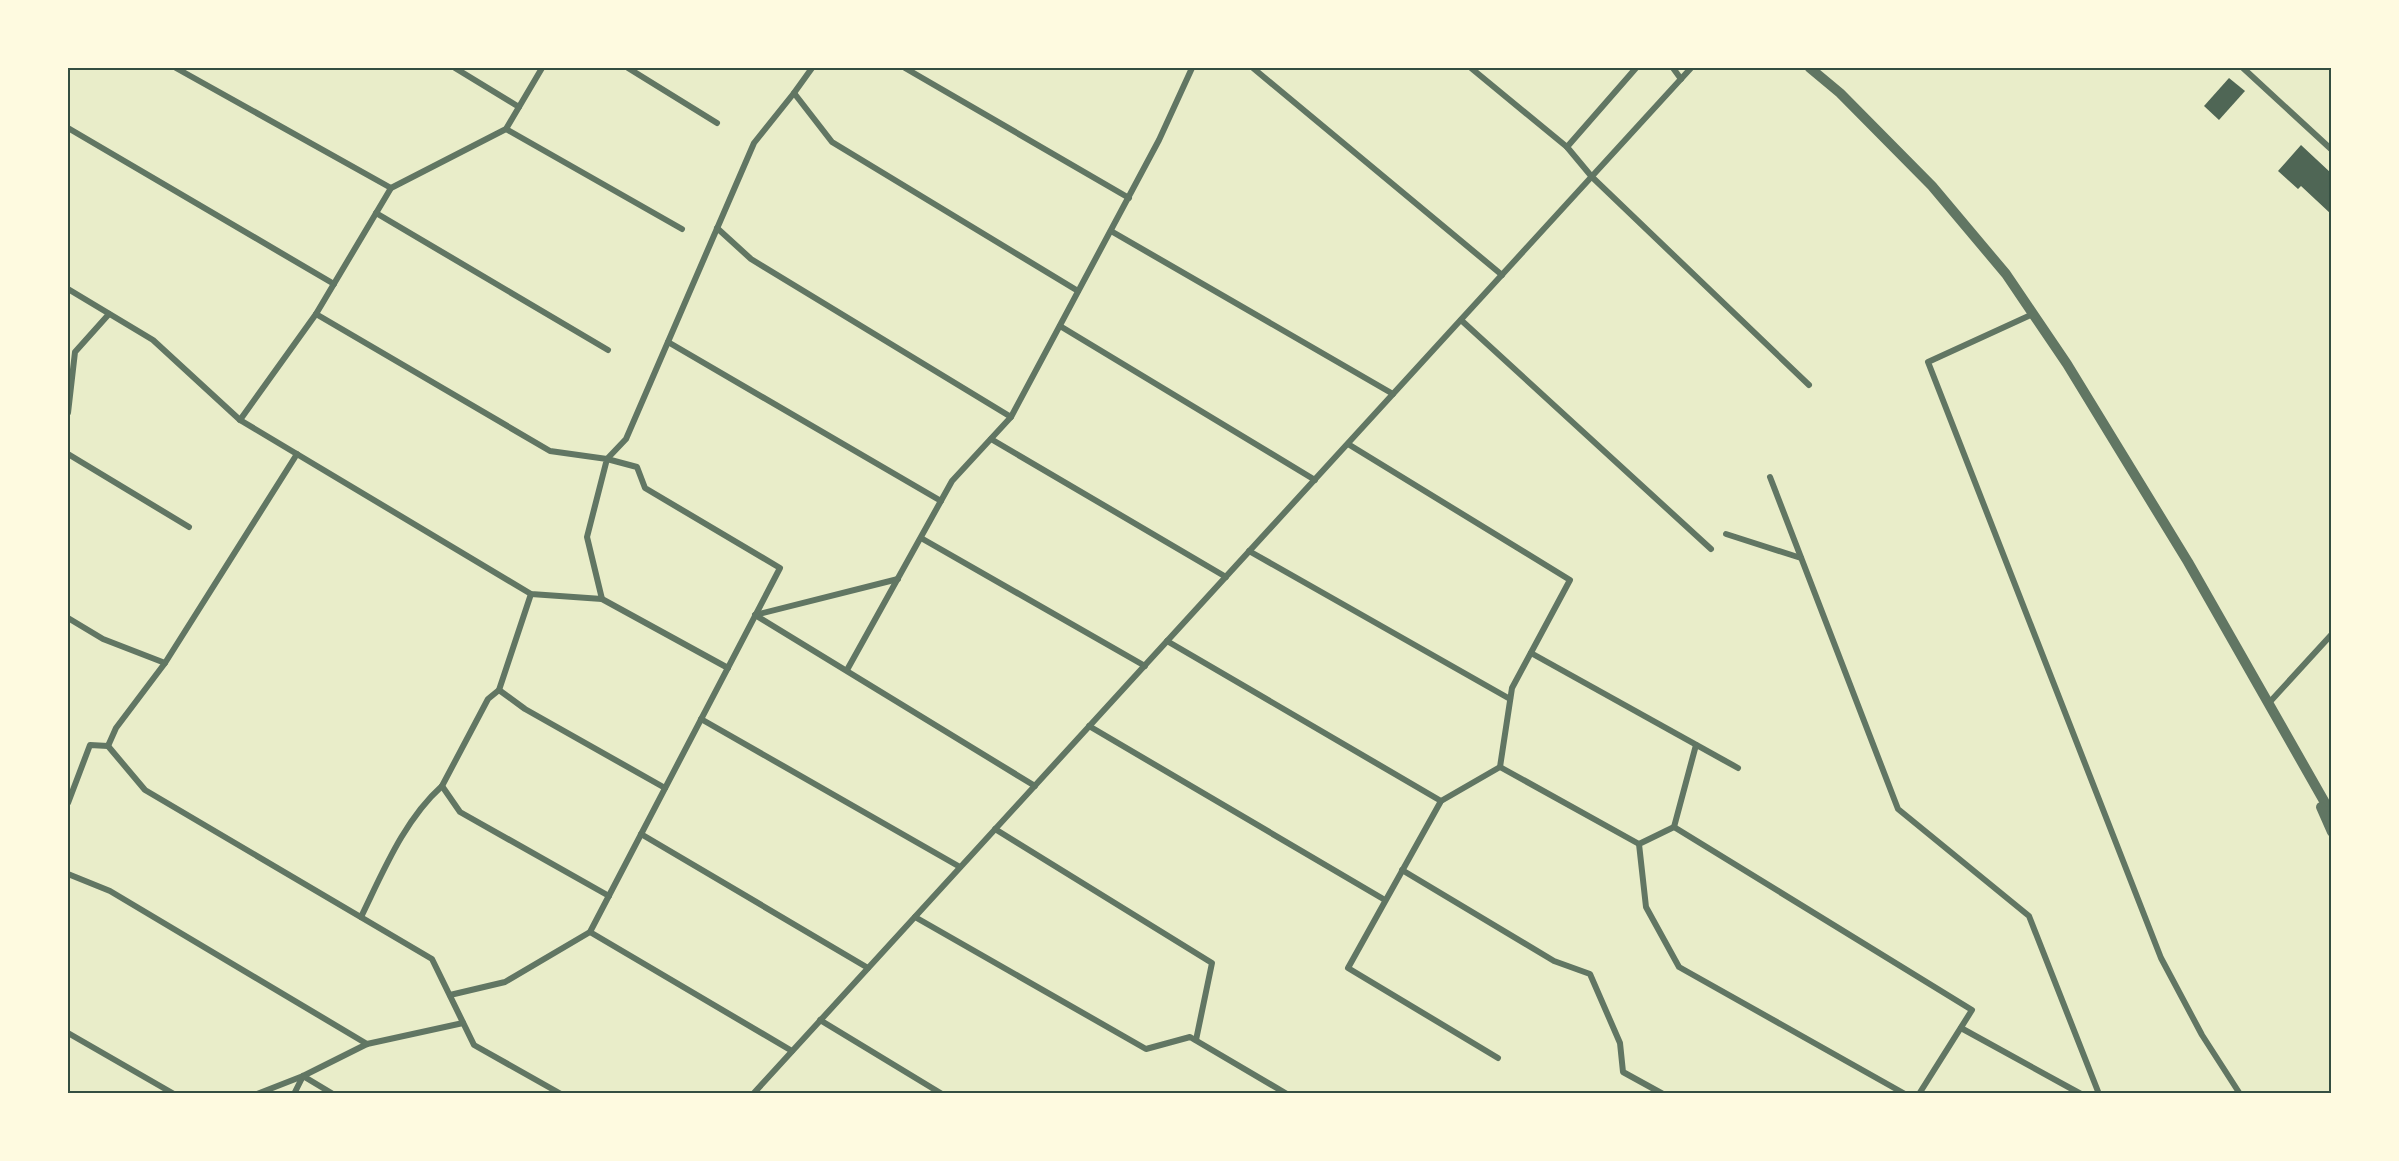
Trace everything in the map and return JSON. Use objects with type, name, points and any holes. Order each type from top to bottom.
[{"type":"street","points":[[176,68],[391,188]]},
{"type":"street","points":[[455,68],[519,106]]},
{"type":"street","points":[[240,420],[316,314],[391,188],[506,129],[543,68]]},
{"type":"street","points":[[628,68],[717,123]]},
{"type":"street","points":[[602,599],[587,537],[607,459],[626,439],[754,143],[812,68]]},
{"type":"street","points":[[905,68],[1129,198]]},
{"type":"street","points":[[847,670],[952,481],[1011,417],[1129,198],[1192,68]]},
{"type":"street","points":[[1253,68],[1502,275]]},
{"type":"street","points":[[1472,68],[1567,147],[1592,177],[1809,385]]},
{"type":"street","points":[[1567,147],[1636,68]]},
{"type":"street","points":[[1673,68],[1681,79]]},
{"type":"street","points":[[753,1094],[1691,68]]},
{"type":"street","points":[[1810,68],[1840,93],[1932,186],[2006,274],[2067,364],[2188,562],[2331,815]]},
{"type":"street","points":[[2243,68],[2331,150]]},
{"type":"street","points":[[794,93],[832,142],[1078,291]]},
{"type":"street","points":[[68,128],[334,284]]},
{"type":"street","points":[[506,129],[682,229]]},
{"type":"street","points":[[376,213],[608,350]]},
{"type":"street","points":[[717,228],[751,259],[1011,417]]},
{"type":"street","points":[[1111,231],[1393,394]]},
{"type":"street","points":[[68,289],[153,340],[240,420],[531,594],[602,599],[728,668]]},
{"type":"street","points":[[68,413],[75,352],[109,314]]},
{"type":"street","points":[[316,314],[550,451],[607,459],[638,467],[645,488],[780,568],[590,932],[505,982],[450,995]]},
{"type":"street","points":[[2033,314],[1928,362],[2161,958],[2202,1035],[2240,1094]]},
{"type":"street","points":[[1461,320],[1712,549]]},
{"type":"street","points":[[1060,326],[1315,480]]},
{"type":"street","points":[[668,342],[941,501]]},
{"type":"street","points":[[991,439],[1226,577]]},
{"type":"street","points":[[1348,444],[1570,580],[1512,688],[1500,767]]},
{"type":"street","points":[[68,454],[189,527]]},
{"type":"street","points":[[108,746],[116,728],[165,663],[297,454]]},
{"type":"street","points":[[1770,477],[1898,809],[2029,916],[2099,1094]]},
{"type":"street","points":[[1726,534],[1802,558]]},
{"type":"street","points":[[921,538],[1145,666]]},
{"type":"street","points":[[1249,551],[1510,699]]},
{"type":"street","points":[[755,615],[898,579]]},
{"type":"street","points":[[361,917],[393,853],[430,797],[442,786],[488,699],[499,690],[531,594]]},
{"type":"street","points":[[755,615],[1035,786]]},
{"type":"street","points":[[68,618],[103,639],[165,663]]},
{"type":"street","points":[[2268,704],[2331,634]]},
{"type":"street","points":[[1167,641],[1441,801]]},
{"type":"street","points":[[1531,653],[1738,768]]},
{"type":"street","points":[[499,690],[525,710],[665,788]]},
{"type":"street","points":[[701,718],[960,867]]},
{"type":"street","points":[[1089,726],[1385,900]]},
{"type":"street","points":[[68,803],[90,745],[108,746],[145,790],[432,959],[474,1045],[561,1094]]},
{"type":"street","points":[[1639,844],[1674,827],[1696,745]]},
{"type":"street","points":[[1498,1058],[1348,968],[1441,801],[1500,767]]},
{"type":"street","points":[[1500,767],[1639,844]]},
{"type":"street","points":[[2307,774],[2331,832]]},
{"type":"street","points":[[442,786],[460,812],[609,896]]},
{"type":"street","points":[[1674,827],[1972,1010],[1919,1094]]},
{"type":"street","points":[[995,829],[1212,963],[1196,1040]]},
{"type":"street","points":[[641,834],[868,968]]},
{"type":"street","points":[[1639,844],[1646,907],[1679,967],[1905,1094]]},
{"type":"street","points":[[1402,870],[1554,961],[1590,974],[1620,1043],[1623,1072],[1663,1094]]},
{"type":"street","points":[[68,874],[110,891],[367,1044]]},
{"type":"street","points":[[915,917],[1146,1049],[1190,1037],[1287,1094]]},
{"type":"street","points":[[590,932],[792,1051]]},
{"type":"street","points":[[820,1020],[942,1094]]},
{"type":"street","points":[[257,1094],[303,1076],[367,1044],[463,1023]]},
{"type":"street","points":[[1961,1028],[2081,1094]]},
{"type":"street","points":[[68,1034],[174,1094]]},
{"type":"street","points":[[294,1094],[303,1076]]},
{"type":"street","points":[[303,1076],[333,1094]]},
{"type":"building","points":[[2229,78],[2245,91],[2219,120],[2204,106]]},
{"type":"building","points":[[2301,145],[2331,173],[2331,214],[2301,186],[2298,189],[2278,171]]}]
